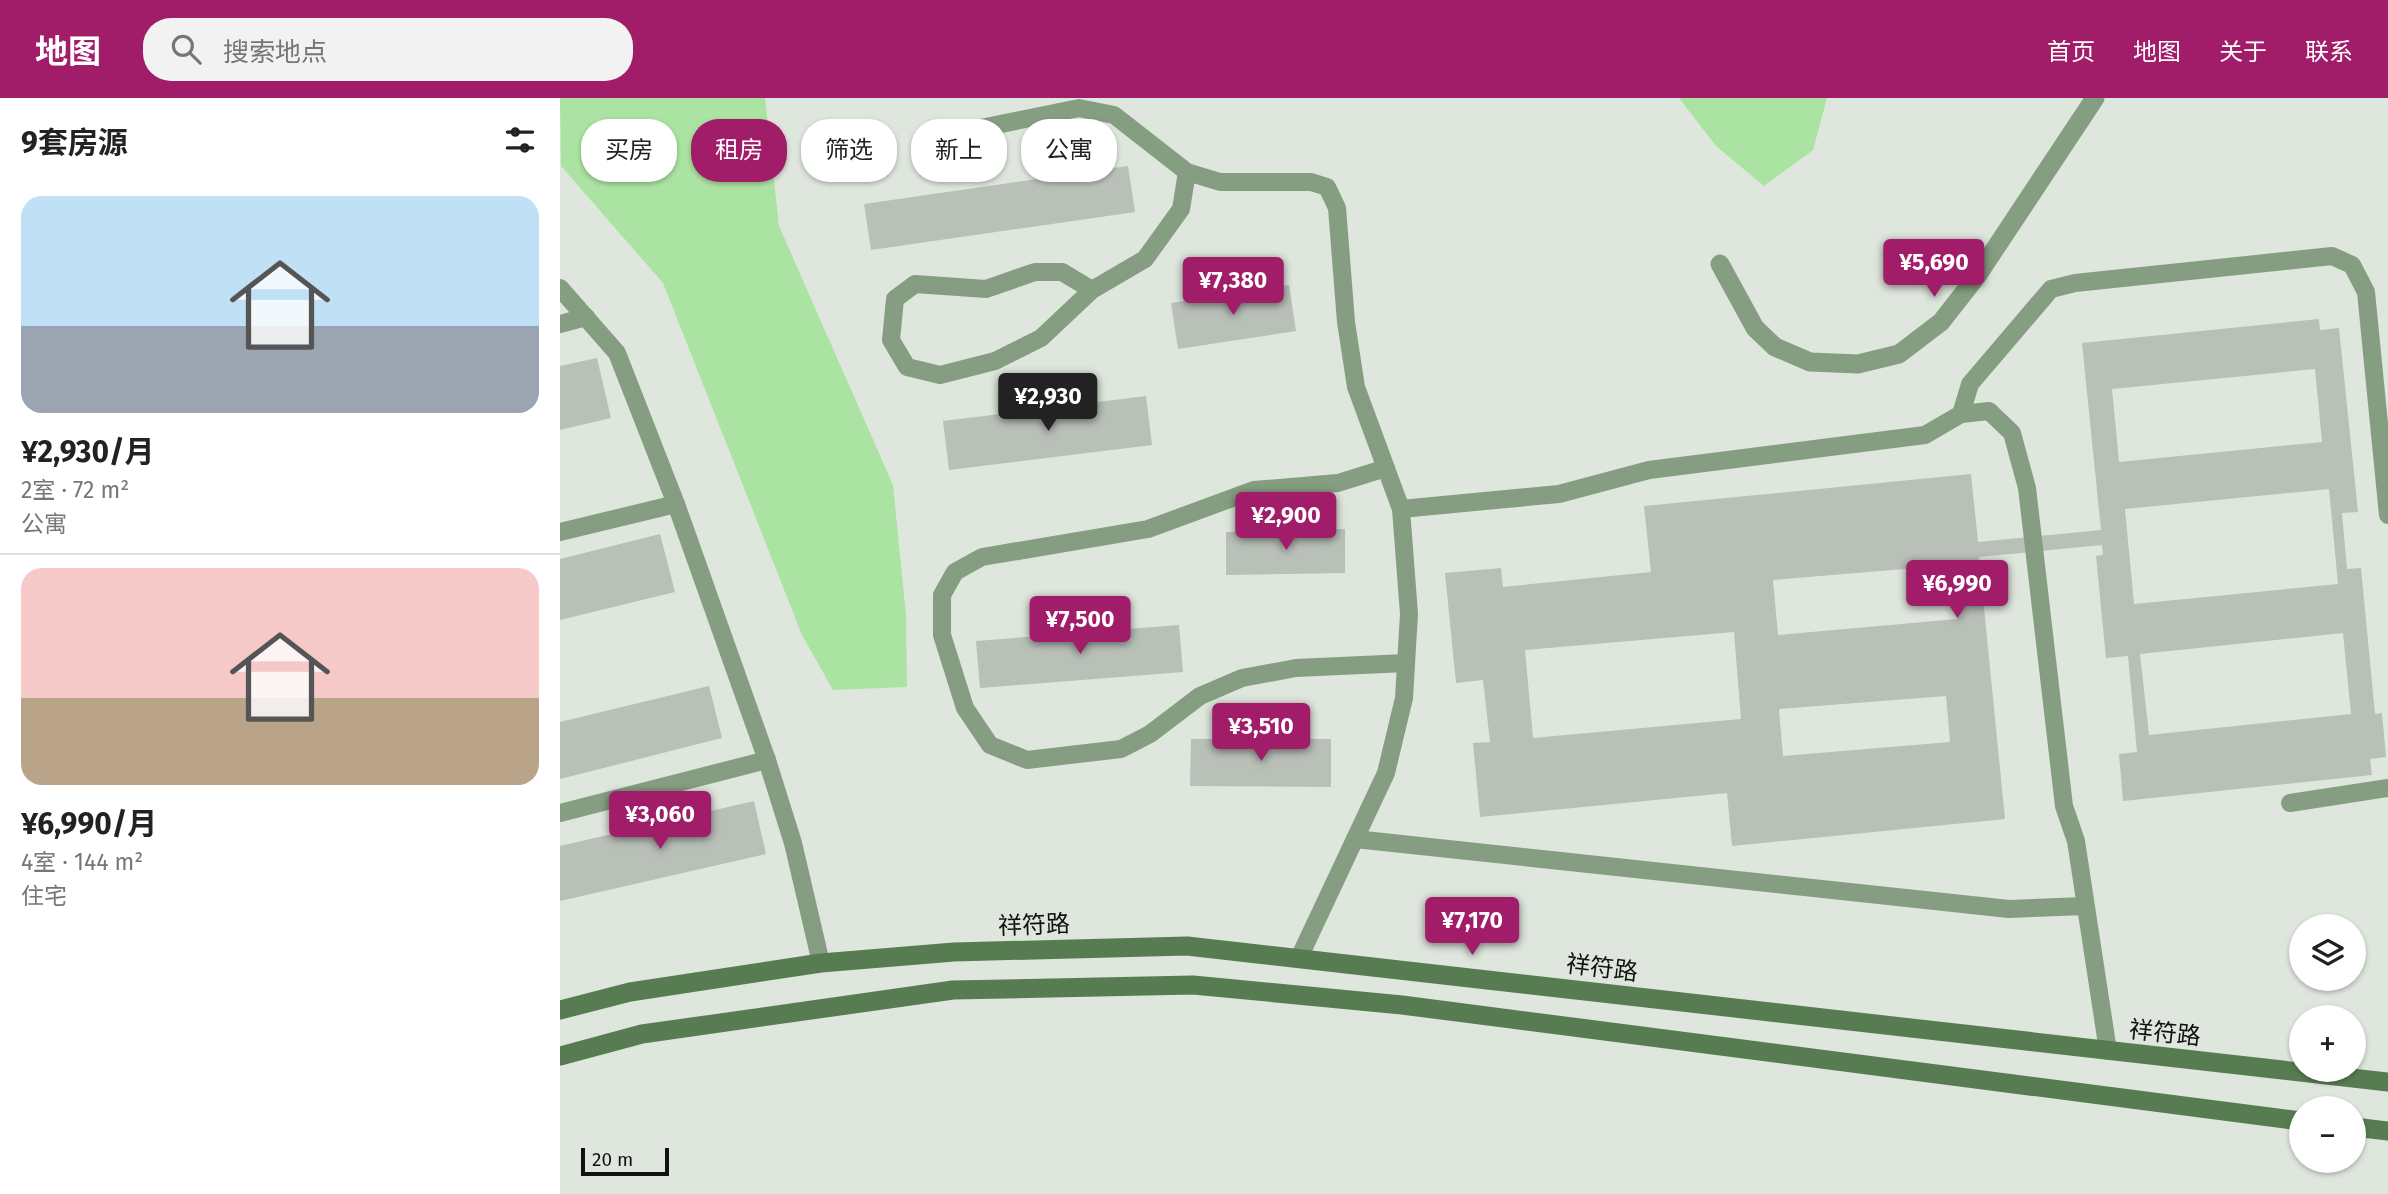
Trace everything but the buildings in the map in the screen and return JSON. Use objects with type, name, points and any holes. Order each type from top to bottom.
[{"type":"main road","name":"祥符路","points":[[560,1010],[630,992],[821,963],[954,952],[1187,946],[2388,1082]]},
{"type":"main road","points":[[560,1056],[642,1034],[953,990],[1193,985],[1402,1005],[2289,1119]]},
{"type":"main road","points":[[2366,1128],[2388,1131]]},
{"type":"street","points":[[1720,264],[1755,328],[1775,347],[1811,362],[1858,365],[1899,354],[1941,322],[1963,295],[2095,98]]},
{"type":"lane","points":[[1007,123],[1079,108],[1114,115],[1187,172],[1220,182],[1311,181],[1327,187],[1337,208],[1346,322],[1356,387],[1401,509],[1409,614],[1404,698],[1385,773],[1299,958]]},
{"type":"lane","points":[[1092,290],[1062,272],[1035,272],[986,289],[915,284],[895,299],[891,340],[907,368],[940,375],[995,361],[1041,338],[1092,290],[1145,259],[1181,209],[1187,172]]},
{"type":"lane","points":[[1961,414],[1970,384],[2051,289],[2075,283],[2332,257],[2352,265],[2366,292],[2388,515]]},
{"type":"lane","points":[[560,288],[617,353],[676,504],[768,760],[793,843],[821,963]]},
{"type":"lane","points":[[560,324],[586,317]]},
{"type":"lane","points":[[1401,509],[1559,494],[1649,470],[1925,435],[1961,414],[1989,411],[2012,433],[2027,488],[2064,806],[2076,841],[2108,1051]]},
{"type":"lane","points":[[1386,468],[1338,483],[1254,489],[1148,529],[982,557],[955,572],[942,595],[942,635],[965,708],[990,745],[1027,760],[1121,749],[1150,734],[1200,696],[1242,678],[1296,668],[1406,663]]},
{"type":"lane","points":[[560,532],[676,504]]},
{"type":"lane","points":[[560,813],[768,760]]},
{"type":"lane","points":[[2290,803],[2388,788]]},
{"type":"lane","points":[[1355,839],[2008,909],[2085,906]]},
{"type":"green space","points":[[560,98],[765,98],[767,119],[691,119],[691,182],[774,182],[779,226],[893,485],[906,616],[907,687],[833,690],[802,635],[663,283],[561,166]]},
{"type":"green space","points":[[1679,98],[1827,98],[1813,150],[1764,186],[1716,146]]}]
